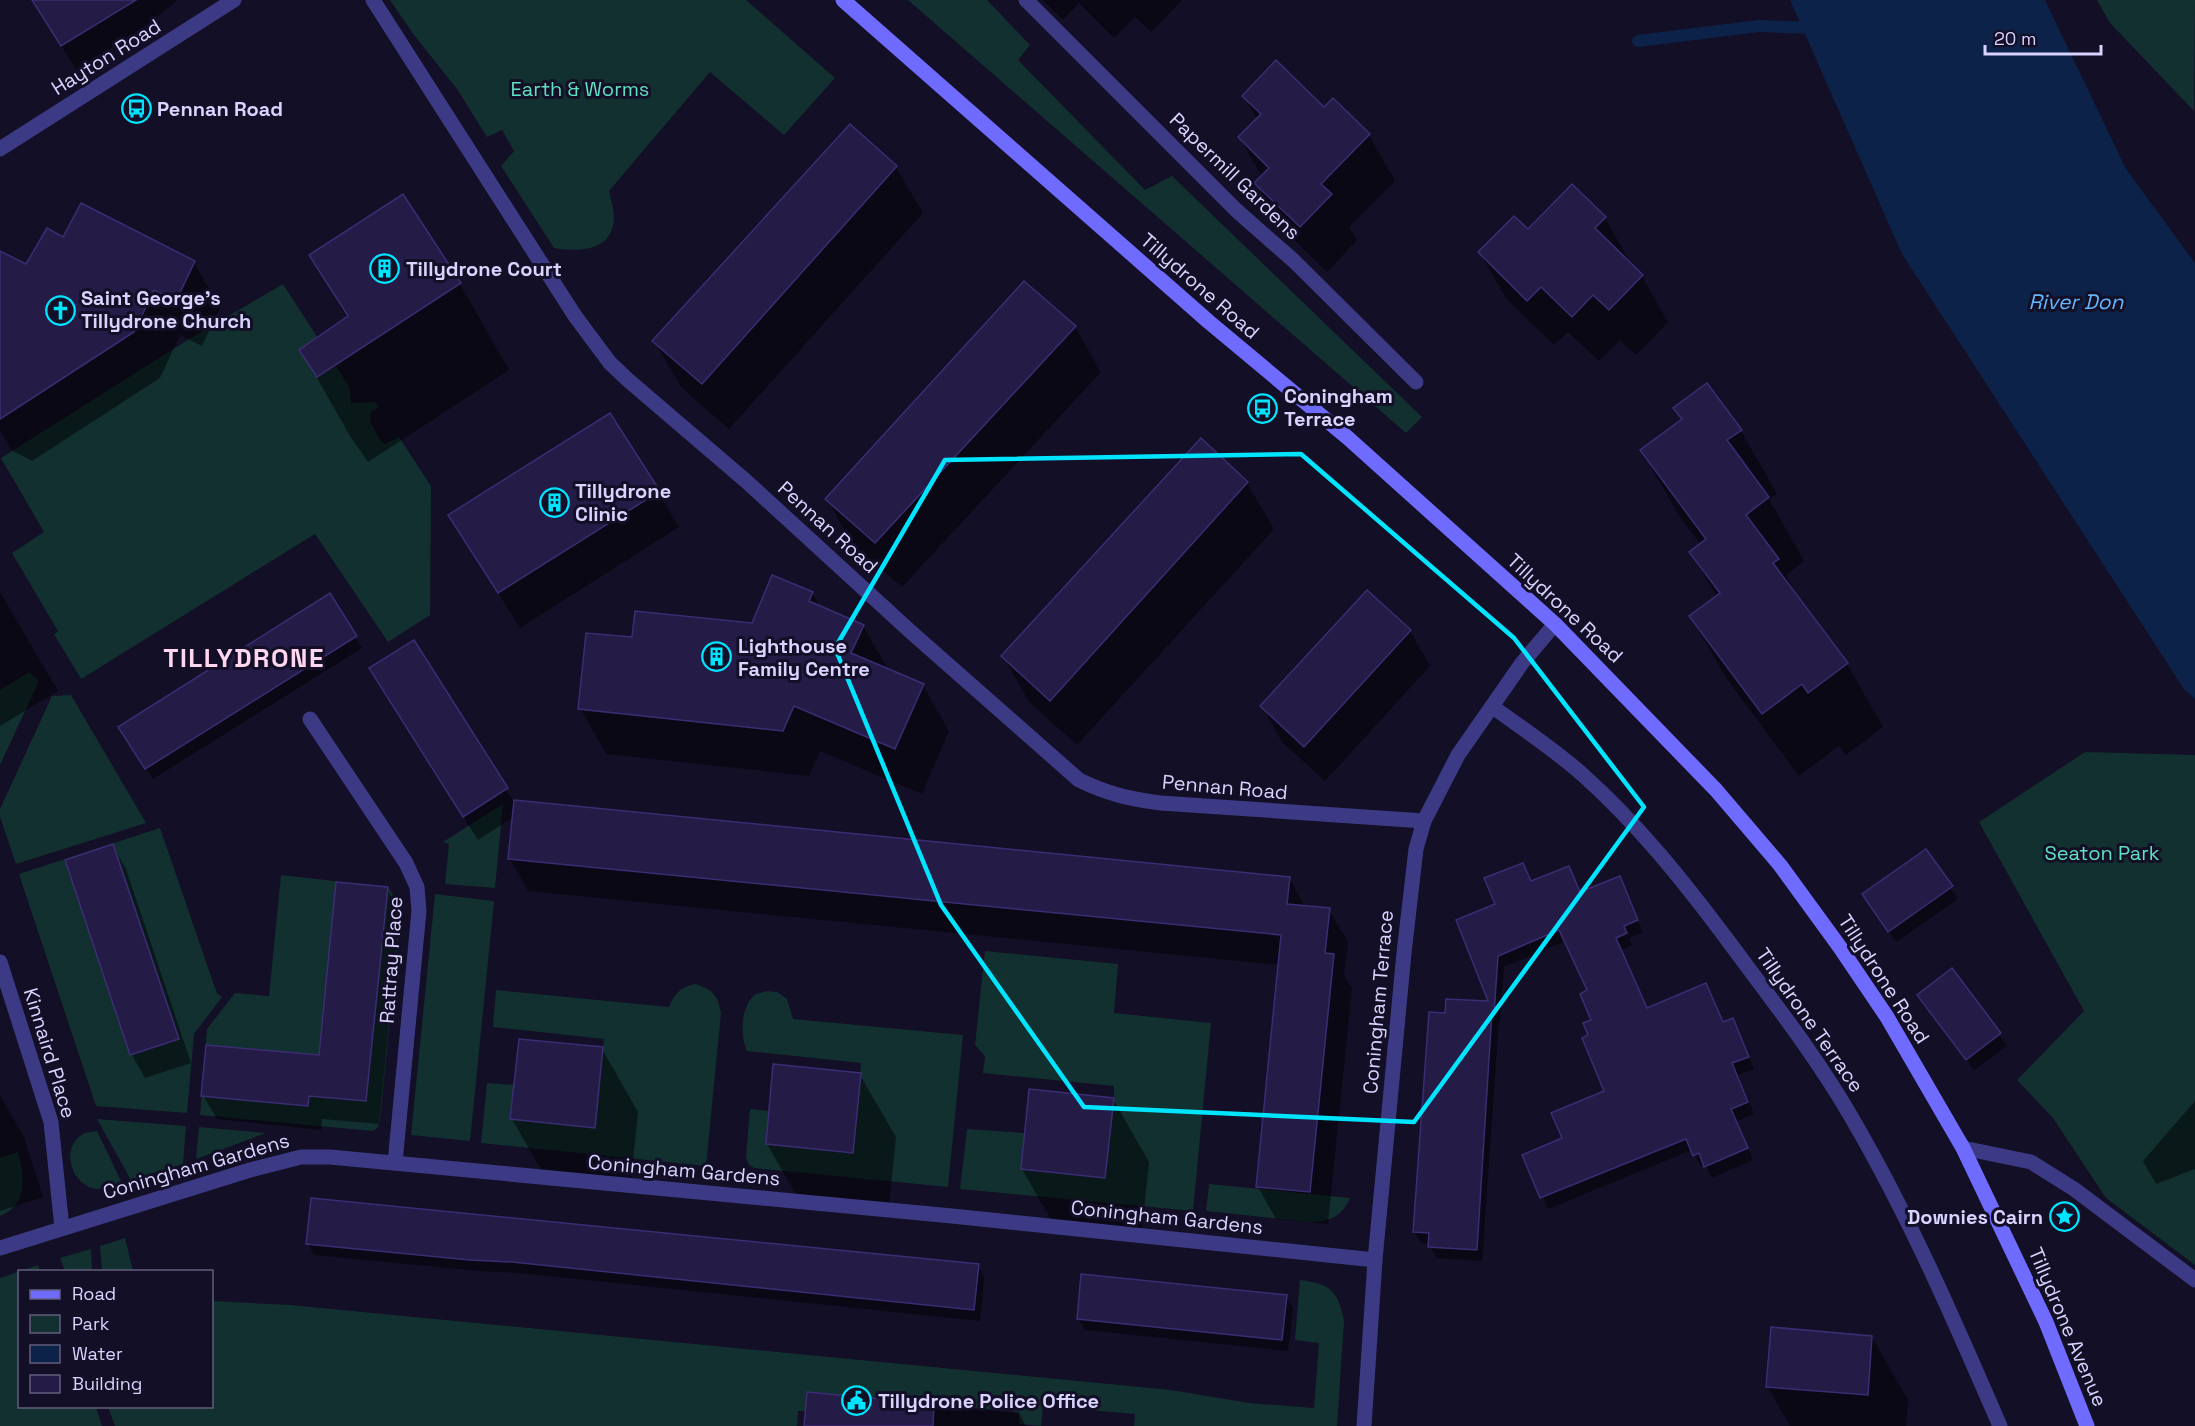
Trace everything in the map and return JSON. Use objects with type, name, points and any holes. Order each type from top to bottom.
[{"type":"main road","name":"Tillydrone Road","points":[[843,0],[1209,322],[1348,438],[1555,624],[1716,790],[1780,865],[1887,1017],[1963,1148]]},
{"type":"main road","name":"Tillydrone Avenue","points":[[1963,1148],[2046,1322],[2087,1426]]},
{"type":"street","name":"Hayton Road","points":[[0,148],[234,0]]},
{"type":"street","name":"Pennan Road","points":[[373,0],[575,316],[610,363],[652,402],[746,481],[910,632],[1079,780],[1105,792],[1161,803],[1424,821]]},
{"type":"street","name":"Papermill Gardens","points":[[1026,0],[1236,210],[1294,261],[1416,382]]},
{"type":"street","name":"Coningham Terrace","points":[[1364,1426],[1375,1260],[1416,849],[1424,821],[1458,755],[1522,663],[1555,624]]},
{"type":"street","name":"Tillydrone Terrace","points":[[1493,707],[1582,774],[1612,802],[1704,909],[1796,1033],[1852,1118],[1881,1170],[1935,1281],[2000,1426]]},
{"type":"street","name":"Rattray Place","points":[[310,719],[406,863],[417,887],[419,911],[395,1163]]},
{"type":"street","name":"Kinnaird Place","points":[[0,962],[51,1122],[62,1228]]},
{"type":"street","points":[[1963,1148],[2031,1162],[2074,1190],[2195,1280]]},
{"type":"street","name":"Coningham Gardens","points":[[0,1248],[239,1173],[301,1156],[952,1216],[1375,1260]]},
{"type":"highlighted area","points":[[1301,454],[1514,638],[1644,807],[1414,1122],[1084,1107],[941,905],[835,648],[945,460]]},
{"type":"green space","name":"Earth & Worms","points":[[390,0],[746,0],[835,78],[784,135],[710,72],[609,191],[614,219],[612,230],[607,238],[600,244],[583,249],[554,248],[501,166],[514,151],[502,130],[487,137],[457,89],[414,35]]},
{"type":"green space","points":[[908,0],[987,0],[1030,45],[1018,60],[1145,190],[1172,176],[1422,417],[1406,433]]},
{"type":"green space","points":[[2097,0],[2195,0],[2194,111],[2110,23]]},
{"type":"green space","points":[[283,284],[350,388],[351,403],[375,402],[379,407],[371,412],[370,421],[380,440],[385,444],[399,437],[431,486],[430,615],[388,642],[315,534],[81,679],[54,634],[58,631],[12,553],[44,532],[1,458],[194,336]]},
{"type":"green space","points":[[29,672],[39,681],[0,765],[0,690]]},
{"type":"green space","points":[[71,695],[146,823],[16,864],[0,817],[0,809],[52,696]]},
{"type":"green space","name":"Seaton Park","points":[[2085,752],[2195,755],[2195,1265],[2106,1198],[2053,1118],[2017,1080],[2084,1011],[1979,822]]},
{"type":"green space","points":[[503,804],[495,888],[445,884],[449,844],[443,842]]},
{"type":"green space","points":[[160,828],[215,988],[222,997],[194,1034],[187,1113],[96,1106],[19,874]]},
{"type":"green space","points":[[281,875],[388,887],[401,908],[380,1120],[378,1127],[373,1131],[200,1115],[207,1029],[235,993],[269,996]]},
{"type":"green space","points":[[435,894],[494,901],[470,1141],[411,1135]]},
{"type":"green space","points":[[985,951],[1118,964],[1114,1013],[1211,1023],[1193,1211],[960,1189],[967,1129],[1024,1133],[1021,1169],[1105,1177],[1114,1098],[1114,1086],[983,1073],[985,1056],[975,1045]]},
{"type":"green space","points":[[695,984],[706,988],[713,994],[721,1013],[706,1166],[481,1143],[487,1083],[514,1085],[511,1119],[595,1128],[604,1039],[493,1027],[496,990],[669,1007],[679,992]]},
{"type":"green space","points":[[766,991],[777,992],[787,999],[793,1019],[963,1035],[948,1187],[754,1168],[749,1165],[746,1157],[750,1109],[769,1111],[766,1144],[852,1153],[861,1063],[747,1051],[743,1037],[744,1013],[756,994]]},
{"type":"green space","points":[[97,1119],[186,1126],[183,1164],[131,1180]]},
{"type":"green space","points":[[199,1127],[266,1133],[196,1159]]},
{"type":"green space","points":[[97,1131],[122,1183],[98,1189],[81,1182],[70,1157],[76,1140],[84,1133]]},
{"type":"green space","points":[[18,1152],[23,1180],[20,1197],[16,1205],[0,1216],[0,1158]]},
{"type":"green space","points":[[1209,1184],[1350,1198],[1343,1210],[1335,1217],[1311,1222],[1206,1211]]},
{"type":"green space","points":[[125,1238],[133,1270],[102,1270],[100,1246]]},
{"type":"green space","points":[[91,1249],[92,1270],[65,1270],[60,1258]]},
{"type":"green space","points":[[38,1265],[40,1270],[23,1270]]},
{"type":"green space","points":[[18,1272],[18,1408],[96,1408],[102,1426],[0,1426],[0,1278]]},
{"type":"green space","points":[[1300,1280],[1319,1284],[1331,1290],[1339,1302],[1344,1321],[1337,1426],[1134,1426],[1135,1414],[1043,1406],[1041,1426],[1019,1424],[1019,1412],[807,1392],[805,1411],[798,1411],[797,1426],[115,1426],[108,1408],[213,1408],[213,1301],[290,1305],[1171,1390],[1249,1403],[1314,1408],[1319,1343],[1295,1340]]},
{"type":"water","name":"River Don","points":[[1790,0],[2045,0],[2126,169],[2195,263],[2195,699],[2184,689],[1902,254]]},
{"type":"building","points":[[32,0],[136,0],[61,46]]},
{"type":"building","points":[[1276,60],[1324,107],[1333,98],[1370,134],[1321,184],[1332,194],[1300,227],[1254,183],[1269,168],[1238,137],[1261,114],[1242,96]]},
{"type":"building","points":[[850,124],[897,166],[702,384],[652,341]]},
{"type":"building","points":[[1572,184],[1606,217],[1595,228],[1643,275],[1609,310],[1593,295],[1572,317],[1541,287],[1527,301],[1478,252],[1514,216],[1528,229]]},
{"type":"building","name":"Tillydrone Court","points":[[403,194],[461,283],[317,377],[299,350],[348,316],[309,255]]},
{"type":"building","name":"Saint George's Tillydrone Church","points":[[81,203],[195,261],[176,301],[154,290],[134,332],[0,419],[0,251],[26,264],[47,228],[63,237]]},
{"type":"building","points":[[1024,281],[1076,326],[875,543],[825,499]]},
{"type":"building","points":[[1707,383],[1742,430],[1727,440],[1769,497],[1746,515],[1779,559],[1773,563],[1848,663],[1808,693],[1802,684],[1762,714],[1689,616],[1720,593],[1689,552],[1706,539],[1640,450],[1682,419],[1673,408]]},
{"type":"building","name":"Tillydrone Clinic","points":[[610,413],[660,491],[498,593],[448,515]]},
{"type":"building","points":[[1201,438],[1248,482],[1050,701],[1001,656]]},
{"type":"building","name":"Lighthouse Family Centre","points":[[772,575],[813,592],[809,601],[864,625],[851,653],[924,684],[895,749],[794,706],[783,731],[578,709],[586,633],[632,637],[635,611],[752,623]]},
{"type":"building","points":[[1367,590],[1411,630],[1304,747],[1260,706]]},
{"type":"building","points":[[330,593],[357,636],[145,769],[118,727]]},
{"type":"building","points":[[414,640],[508,788],[463,817],[369,668]]},
{"type":"building","points":[[514,800],[1290,877],[1287,904],[1330,908],[1325,953],[1334,954],[1310,1192],[1256,1187],[1281,935],[508,859]]},
{"type":"building","points":[[113,844],[179,1039],[130,1055],[65,860]]},
{"type":"building","points":[[1926,849],[1953,886],[1888,932],[1862,894]]},
{"type":"building","points":[[1523,863],[1531,881],[1569,866],[1580,892],[1620,876],[1638,920],[1624,926],[1627,933],[1616,938],[1647,1008],[1706,983],[1723,1022],[1733,1018],[1749,1057],[1732,1063],[1748,1102],[1731,1109],[1748,1148],[1704,1167],[1699,1153],[1693,1156],[1686,1139],[1540,1198],[1522,1155],[1562,1138],[1551,1113],[1604,1091],[1582,1038],[1588,1035],[1583,1023],[1591,1020],[1580,994],[1587,990],[1559,930],[1498,956],[1494,1014],[1492,1011],[1477,1250],[1428,1247],[1429,1233],[1413,1232],[1429,1012],[1445,1013],[1446,999],[1488,1001],[1456,920],[1495,904],[1484,878]]},
{"type":"building","points":[[336,882],[388,887],[366,1101],[309,1096],[308,1106],[201,1096],[206,1045],[319,1055]]},
{"type":"building","points":[[1952,968],[2001,1033],[1966,1060],[1917,995]]},
{"type":"building","points":[[519,1039],[603,1047],[595,1128],[510,1119]]},
{"type":"building","points":[[773,1064],[861,1073],[853,1153],[766,1144]]},
{"type":"building","points":[[1029,1089],[1114,1098],[1105,1178],[1021,1169]]},
{"type":"building","points":[[311,1198],[979,1264],[974,1310],[512,1262],[306,1244]]},
{"type":"building","points":[[1081,1274],[1287,1295],[1282,1340],[1077,1319]]},
{"type":"building","points":[[1771,1327],[1872,1336],[1868,1395],[1766,1387]]},
{"type":"building","name":"Tillydrone Police Office","points":[[807,1392],[934,1404],[933,1426],[804,1426]]},
{"type":"waterway","points":[[1638,41],[1759,26],[1818,28]]},
{"type":"place","name":"Pennan Road","points":[[136,109]]},
{"type":"place","name":"Tillydrone Court","points":[[385,269]]},
{"type":"place","name":"Saint George's Tillydrone Church","points":[[60,310]]},
{"type":"place","name":"Coningham Terrace","points":[[1263,408]]},
{"type":"place","name":"Tillydrone Clinic","points":[[554,503]]},
{"type":"place","name":"Lighthouse Family Centre","points":[[717,657]]},
{"type":"place","name":"Downies Cairn","points":[[2064,1217]]},
{"type":"place","name":"Tillydrone Police Office","points":[[857,1401]]},
{"type":"district","name":"TILLYDRONE","points":[[244,658]]}]
